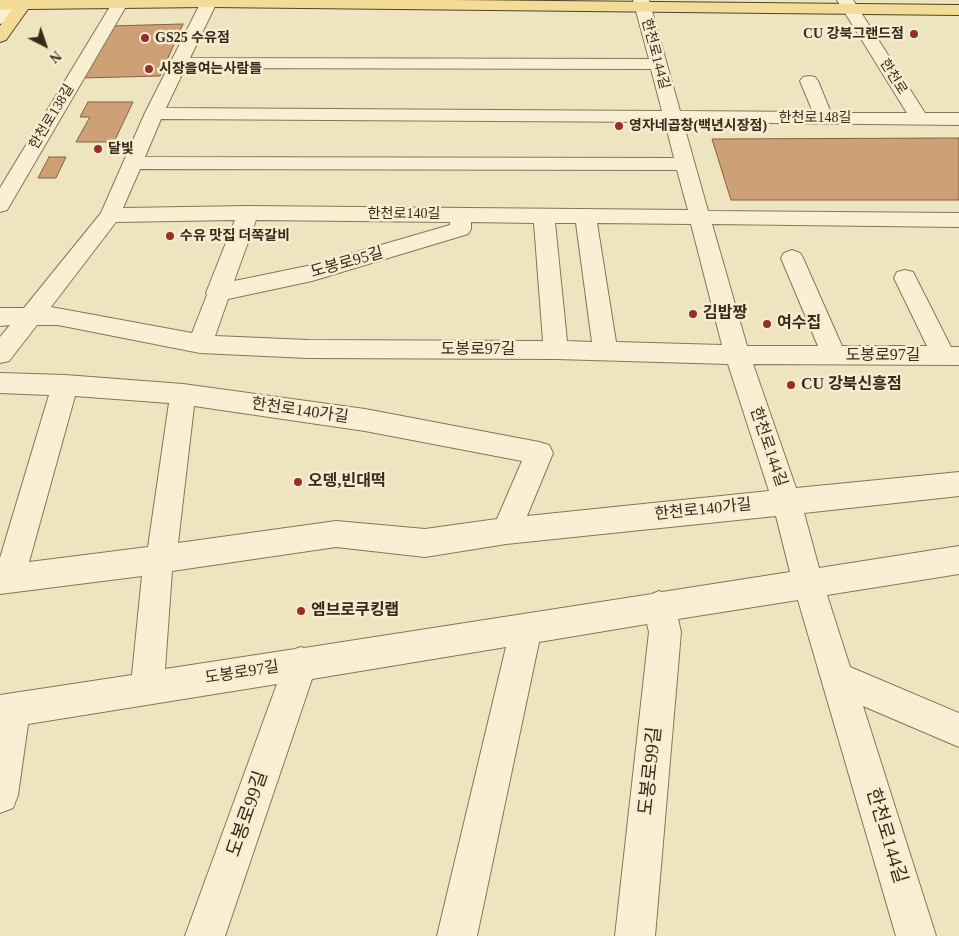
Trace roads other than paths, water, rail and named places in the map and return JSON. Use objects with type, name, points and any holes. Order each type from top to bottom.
[{"type":"main road","points":[[0,37],[10,5],[209,1],[848,4],[959,10]]},
{"type":"street","points":[[0,354],[110,215],[154,112],[209,1]]},
{"type":"street","name":"한천로138길","points":[[0,205],[120,3]]},
{"type":"street","name":"한천로144길","points":[[641,3],[698,218],[737,355],[786,501],[808,582],[916,936]]},
{"type":"street","name":"한천로","points":[[848,4],[920,119]]},
{"type":"street","points":[[178,63],[657,64]]},
{"type":"street","points":[[809,81],[824,118]]},
{"type":"street","points":[[154,112],[671,117]]},
{"type":"street","name":"한천로148길","points":[[671,117],[959,119]]},
{"type":"street","points":[[133,163],[684,164]]},
{"type":"street","points":[[200,344],[248,213]]},
{"type":"street","name":"한천로140길","points":[[110,215],[248,213],[461,214],[698,218]]},
{"type":"street","name":"도봉로95길","points":[[218,293],[312,273],[460,229],[461,214]]},
{"type":"street","points":[[544,216],[556,350]]},
{"type":"street","points":[[586,217],[605,351]]},
{"type":"street","points":[[698,218],[959,220]]},
{"type":"street","points":[[792,258],[834,355]]},
{"type":"street","points":[[905,278],[951,356]]},
{"type":"street","name":"도봉로97길","points":[[0,317],[58,316],[200,344],[308,349],[556,350],[737,355],[951,356]]},
{"type":"street","name":"한천로140가길","points":[[0,383],[65,385],[183,394],[365,420],[540,453],[506,531]]},
{"type":"street","name":"한천로140가길","points":[[65,385],[5,579],[336,534],[425,543],[506,531],[959,484]]},
{"type":"street","points":[[147,688],[157,572],[161,559],[183,394]]},
{"type":"street","name":"도봉로97길","points":[[7,711],[808,582],[959,560]]},
{"type":"street","name":"도봉로99길","points":[[635,936],[665,632],[659,606]]},
{"type":"street","points":[[457,936],[526,628]]},
{"type":"street","name":"도봉로99길","points":[[205,936],[301,663]]},
{"type":"street","points":[[837,678],[959,730]]},
{"type":"street","points":[[0,795],[7,711]]},
{"type":"place","name":"CU 강북그랜드점","points":[[914,34]]},
{"type":"place","name":"GS25 수유점","points":[[145,38]]},
{"type":"place","name":"시장을여는사람들","points":[[149,69]]},
{"type":"place","name":"영자네곱창(백년시장점)","points":[[619,126]]},
{"type":"place","name":"달빛","points":[[98,149]]},
{"type":"place","name":"수유 맛집 더쪽갈비","points":[[170,236]]},
{"type":"place","name":"김밥짱","points":[[693,314]]},
{"type":"place","name":"여수집","points":[[767,324]]},
{"type":"place","name":"CU 강북신흥점","points":[[791,385]]},
{"type":"place","name":"오뎅,빈대떡","points":[[298,482]]},
{"type":"place","name":"엠브로쿠킹랩","points":[[301,611]]}]
